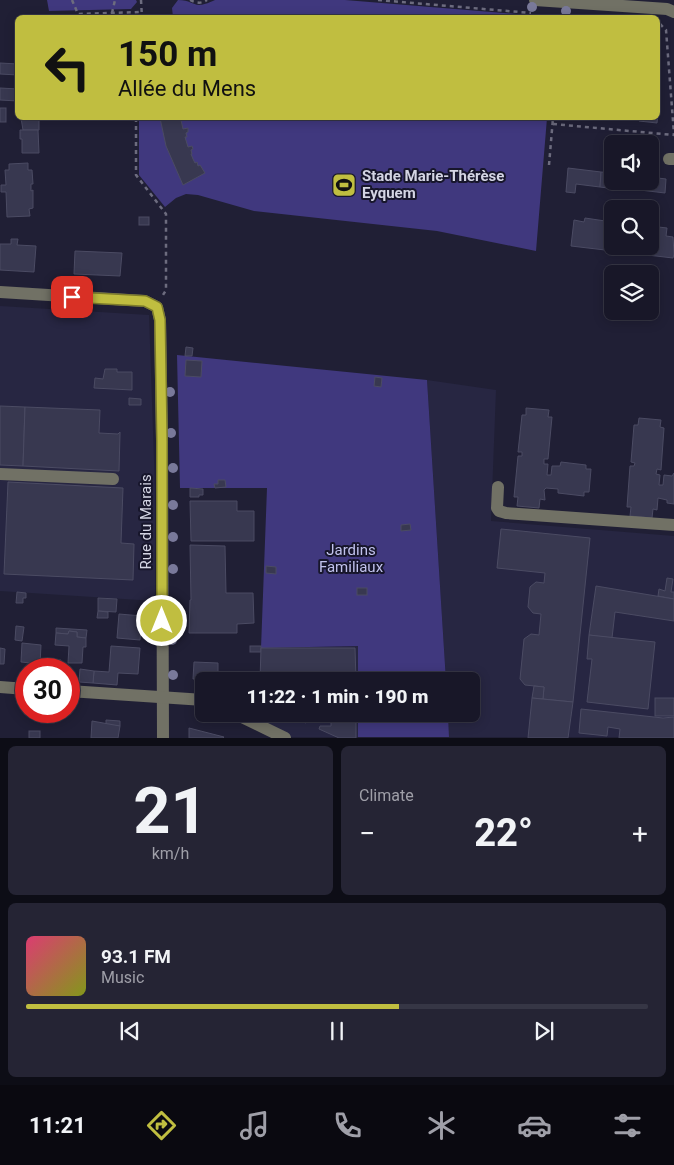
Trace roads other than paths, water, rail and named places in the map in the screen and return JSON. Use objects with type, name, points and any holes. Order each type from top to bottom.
[{"type":"street","points":[[535,0],[667,9],[674,12]]},
{"type":"street","name":"Rue du Marais","points":[[0,292],[145,301],[157,307],[160,320],[162,441],[163,738]]},
{"type":"street","points":[[0,474],[113,479]]},
{"type":"street","points":[[498,488],[497,508],[499,511],[506,513],[674,525]]},
{"type":"street","points":[[0,687],[15,688]]},
{"type":"street","points":[[80,692],[195,699]]},
{"type":"street","points":[[253,722],[286,738]]},
{"type":"place","name":"Stade Marie-Thérèse Eyquem","points":[[344,185]]},
{"type":"park label","name":"Jardins Familiaux","points":[[351,558]]}]
